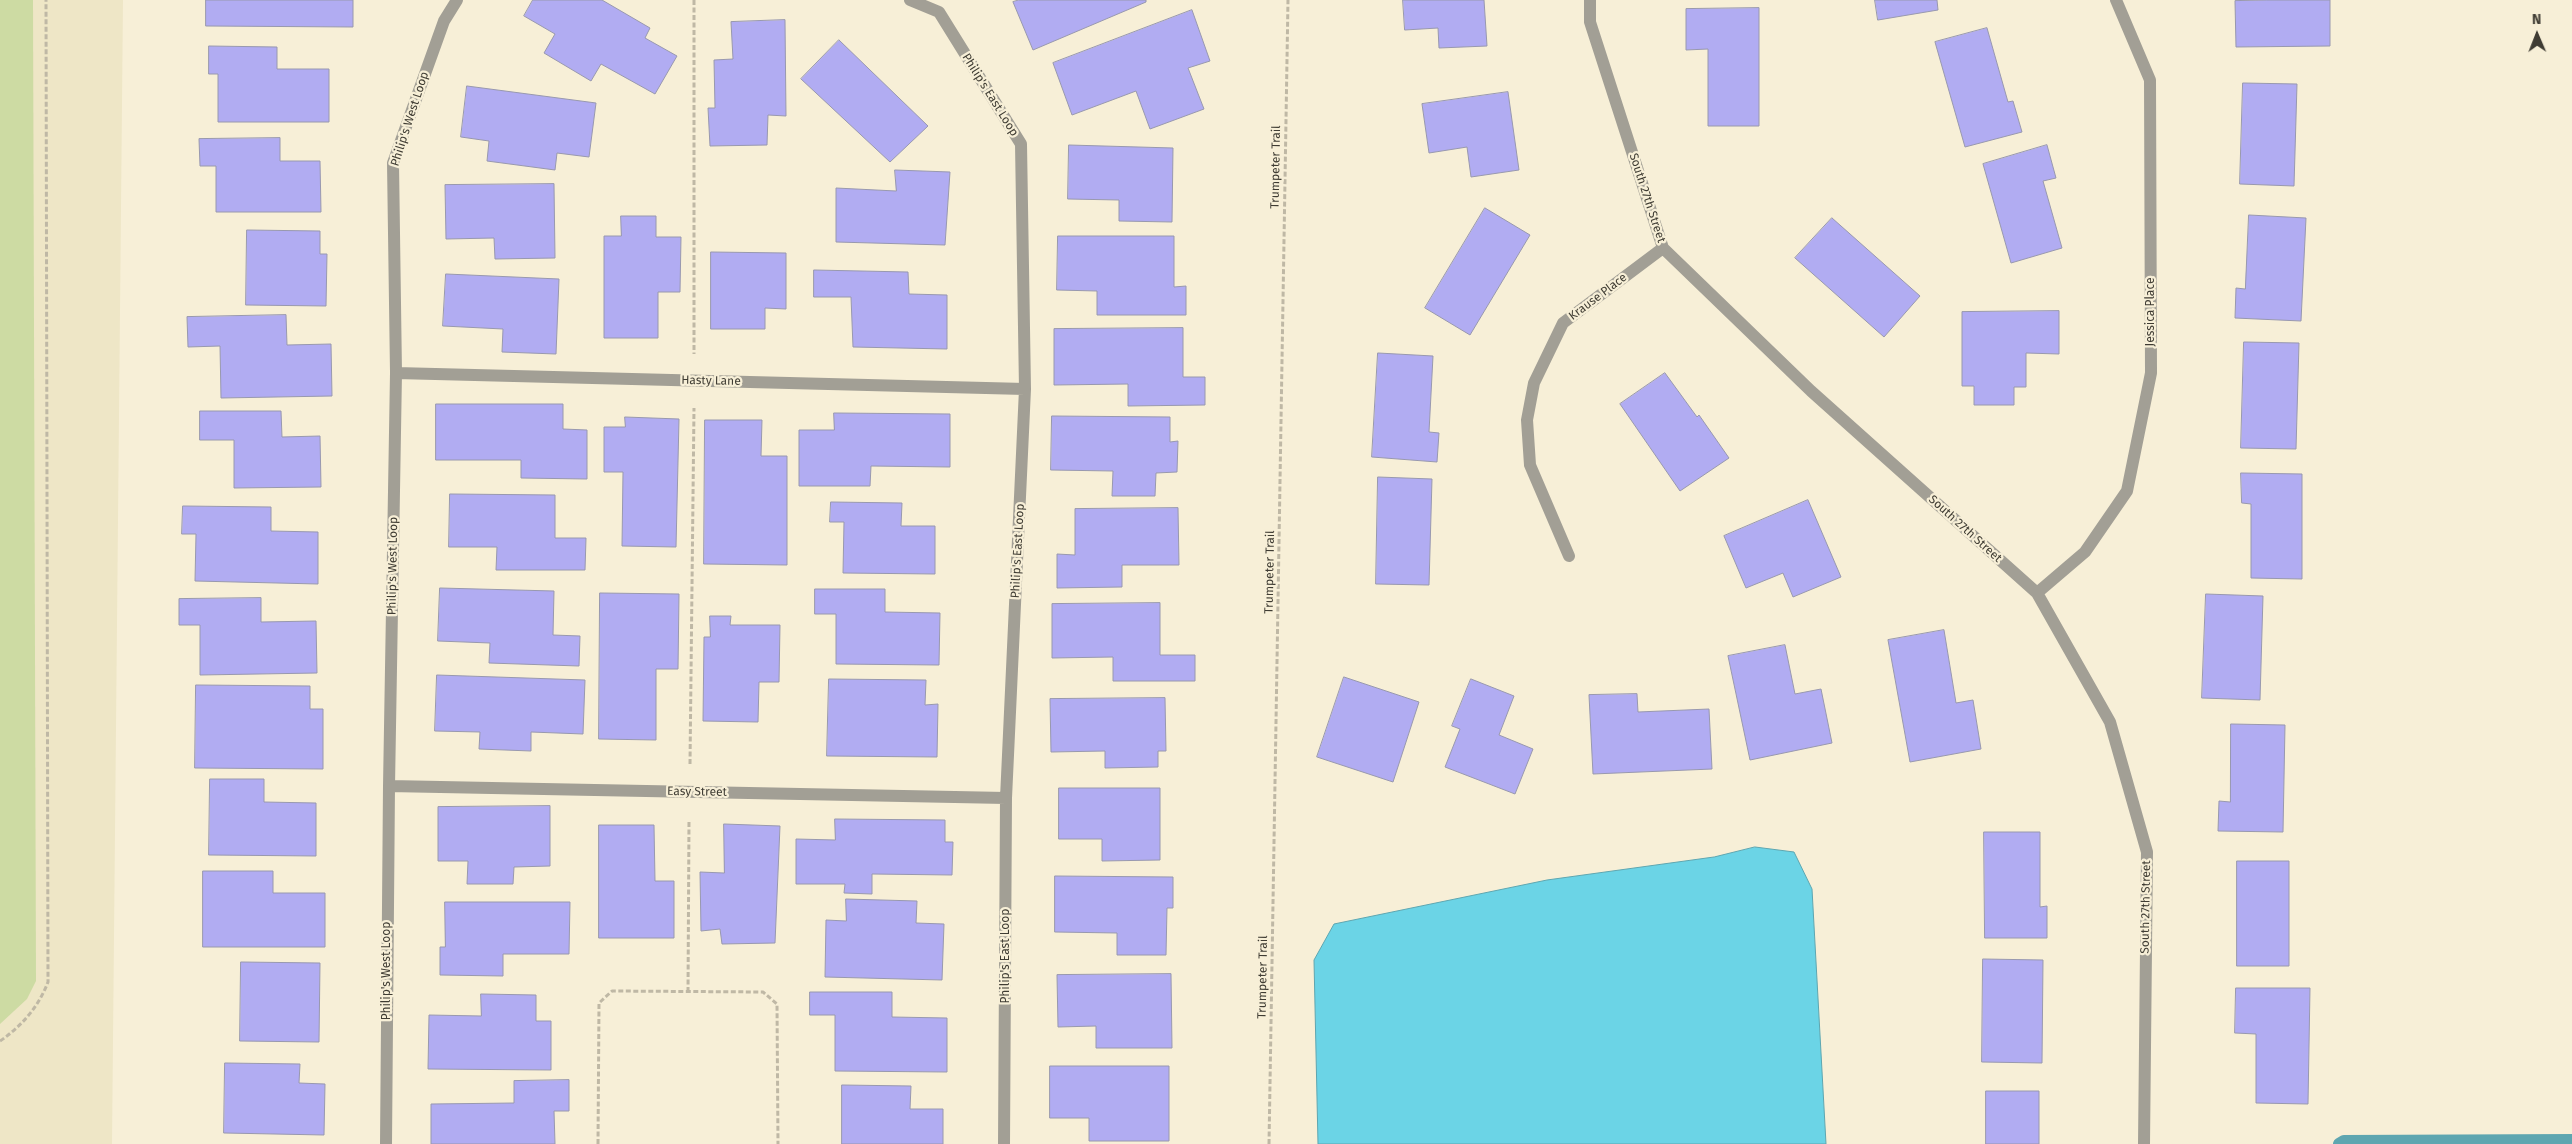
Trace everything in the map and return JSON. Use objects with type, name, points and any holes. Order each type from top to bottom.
[{"type":"street","name":"Philip's West Loop","points":[[386,1144],[388,786],[396,373],[393,163],[444,21],[457,0]]},
{"type":"street","name":"Philip's East Loop","points":[[910,0],[938,12],[1021,144],[1026,389],[1006,798],[1004,1144]]},
{"type":"street","name":"South 27th Street","points":[[1590,0],[1590,22],[1663,248],[1811,391],[2037,593],[2110,722],[2147,852],[2144,1144]]},
{"type":"street","name":"Jessica Place","points":[[2037,593],[2085,552],[2127,490],[2151,373],[2150,80],[2116,0]]},
{"type":"street","name":"Krause Place","points":[[1569,556],[1530,465],[1526,420],[1534,383],[1563,323],[1663,248]]},
{"type":"street","name":"Hasty Lane","points":[[396,373],[1026,389]]},
{"type":"street","name":"Easy Street","points":[[388,786],[1006,798]]},
{"type":"path","points":[[0,1041],[12,1033],[35,1007],[48,982],[46,0]]},
{"type":"path","points":[[688,992],[694,381],[694,0]]},
{"type":"path","name":"Trumpeter Trail","points":[[1269,1144],[1288,0]]},
{"type":"path","points":[[598,1144],[599,1003],[612,991],[763,992],[777,1004],[778,1144]]},
{"type":"shaded area","points":[[0,0],[123,0],[112,1144],[0,1144]]},
{"type":"green space","points":[[0,0],[33,0],[36,981],[27,999],[0,1024]]},
{"type":"water","points":[[1755,847],[1794,852],[1812,889],[1826,1144],[1318,1144],[1314,960],[1334,924],[1547,880],[1714,857]]},
{"type":"building","points":[[206,0],[353,0],[353,27],[206,26]]},
{"type":"building","points":[[533,0],[602,0],[650,28],[645,38],[677,56],[655,94],[601,64],[591,81],[544,53],[555,34],[524,16]]},
{"type":"building","points":[[1019,0],[1146,0],[1146,2],[1033,50],[1013,2]]},
{"type":"building","points":[[1403,0],[1484,0],[1487,46],[1439,48],[1438,28],[1405,30]]},
{"type":"building","points":[[1875,0],[1937,0],[1938,10],[1878,20]]},
{"type":"building","points":[[2330,0],[2330,46],[2236,47],[2235,1]]},
{"type":"building","points":[[1759,8],[1759,126],[1708,126],[1708,49],[1686,50],[1686,9]]},
{"type":"building","points":[[1192,10],[1210,61],[1188,68],[1204,109],[1150,129],[1136,91],[1072,115],[1053,63]]},
{"type":"building","points":[[785,20],[786,116],[768,115],[767,145],[710,146],[708,108],[715,108],[714,60],[733,59],[731,22]]},
{"type":"building","points":[[1987,28],[2008,102],[2013,101],[2022,132],[1965,147],[1935,42]]},
{"type":"building","points":[[839,40],[928,126],[890,162],[801,79]]},
{"type":"building","points":[[209,46],[277,47],[277,69],[329,69],[329,122],[218,122],[218,74],[209,74]]},
{"type":"building","points":[[2243,83],[2297,84],[2294,186],[2240,184]]},
{"type":"building","points":[[467,86],[596,103],[589,157],[557,153],[555,170],[487,161],[489,141],[461,137]]},
{"type":"building","points":[[1508,92],[1519,170],[1471,177],[1467,147],[1429,153],[1422,104]]},
{"type":"building","points":[[280,138],[280,161],[320,161],[321,212],[216,212],[216,166],[200,166],[199,139]]},
{"type":"building","points":[[1069,145],[1173,148],[1172,222],[1119,221],[1119,200],[1068,199]]},
{"type":"building","points":[[2047,145],[2056,178],[2043,181],[2062,248],[2011,263],[1983,164]]},
{"type":"building","points":[[895,170],[950,172],[945,245],[836,242],[836,188],[896,191]]},
{"type":"building","points":[[554,184],[555,258],[495,259],[494,238],[446,239],[445,185]]},
{"type":"building","points":[[1485,208],[1530,235],[1470,335],[1425,308]]},
{"type":"building","points":[[2249,215],[2306,218],[2301,321],[2235,318],[2236,288],[2245,289]]},
{"type":"building","points":[[621,216],[656,216],[656,237],[681,237],[680,292],[658,292],[658,338],[604,338],[604,236],[621,236]]},
{"type":"building","points":[[1832,218],[1920,296],[1884,337],[1795,258]]},
{"type":"building","points":[[247,230],[320,231],[320,254],[327,254],[326,306],[246,305]]},
{"type":"building","points":[[1058,236],[1174,236],[1174,287],[1186,286],[1186,315],[1097,315],[1097,291],[1057,290]]},
{"type":"building","points":[[711,252],[786,253],[786,309],[765,308],[765,329],[711,329]]},
{"type":"building","points":[[814,270],[908,272],[909,294],[947,295],[947,349],[853,347],[851,297],[814,297]]},
{"type":"building","points":[[446,274],[559,279],[556,354],[502,352],[503,329],[443,326]]},
{"type":"building","points":[[2059,311],[2059,354],[2026,353],[2026,387],[2014,387],[2014,405],[1974,405],[1974,386],[1962,386],[1962,312]]},
{"type":"building","points":[[286,315],[287,345],[331,344],[332,396],[221,398],[220,346],[188,347],[187,317]]},
{"type":"building","points":[[1183,328],[1183,377],[1205,377],[1205,405],[1128,406],[1128,384],[1054,385],[1054,329]]},
{"type":"building","points":[[2244,342],[2299,343],[2296,449],[2241,448]]},
{"type":"building","points":[[1378,353],[1433,356],[1429,432],[1439,433],[1437,462],[1372,457]]},
{"type":"building","points":[[1665,373],[1697,417],[1699,415],[1729,458],[1680,491],[1620,404]]},
{"type":"building","points":[[436,404],[563,404],[563,429],[587,430],[587,479],[521,478],[521,460],[436,460]]},
{"type":"building","points":[[200,411],[281,411],[282,437],[320,436],[321,487],[234,488],[234,440],[200,440]]},
{"type":"building","points":[[834,413],[950,414],[950,467],[871,466],[870,486],[799,486],[799,430],[834,430]]},
{"type":"building","points":[[1052,416],[1170,417],[1170,442],[1178,441],[1177,472],[1156,473],[1155,496],[1112,496],[1113,471],[1051,470]]},
{"type":"building","points":[[625,417],[679,419],[676,547],[622,546],[623,472],[604,472],[604,427],[625,427]]},
{"type":"building","points":[[705,420],[762,420],[761,456],[787,456],[787,565],[704,564]]},
{"type":"building","points":[[2241,473],[2302,474],[2302,579],[2251,578],[2251,504],[2242,503]]},
{"type":"building","points":[[1378,477],[1432,479],[1429,585],[1376,584]]},
{"type":"building","points":[[450,494],[555,495],[555,538],[586,538],[585,570],[496,570],[497,547],[449,547]]},
{"type":"building","points":[[1808,500],[1841,577],[1793,597],[1783,573],[1746,588],[1724,536]]},
{"type":"building","points":[[831,502],[902,503],[901,526],[935,526],[935,574],[843,573],[844,522],[830,522]]},
{"type":"building","points":[[183,506],[271,507],[271,531],[318,532],[318,584],[195,581],[196,534],[182,534]]},
{"type":"building","points":[[1178,508],[1179,565],[1122,565],[1122,587],[1057,588],[1057,554],[1075,555],[1075,509]]},
{"type":"building","points":[[440,588],[554,591],[553,635],[580,636],[579,666],[489,663],[490,643],[438,641]]},
{"type":"building","points":[[815,589],[885,589],[885,612],[940,613],[939,665],[836,664],[836,614],[815,614]]},
{"type":"building","points":[[600,593],[679,594],[678,669],[656,669],[656,740],[599,739]]},
{"type":"building","points":[[2206,594],[2263,596],[2260,700],[2202,698]]},
{"type":"building","points":[[261,598],[261,622],[316,621],[317,673],[200,675],[200,625],[179,625],[179,599]]},
{"type":"building","points":[[1160,603],[1160,655],[1195,655],[1195,681],[1113,681],[1113,657],[1052,658],[1052,604]]},
{"type":"building","points":[[710,616],[731,616],[730,625],[780,625],[779,682],[759,682],[758,722],[703,721],[704,637],[710,637]]},
{"type":"building","points":[[1944,630],[1956,703],[1973,700],[1981,749],[1910,762],[1888,640]]},
{"type":"building","points":[[1785,645],[1795,694],[1821,689],[1832,743],[1750,760],[1728,656]]},
{"type":"building","points":[[437,675],[585,680],[583,734],[531,732],[531,751],[479,749],[480,732],[435,731]]},
{"type":"building","points":[[1344,677],[1419,702],[1393,782],[1317,757]]},
{"type":"building","points":[[829,679],[926,680],[925,705],[938,704],[937,757],[827,756]]},
{"type":"building","points":[[1471,679],[1514,696],[1499,735],[1533,749],[1515,794],[1445,767],[1460,729],[1452,726]]},
{"type":"building","points":[[196,685],[310,686],[310,709],[323,709],[323,769],[195,768]]},
{"type":"building","points":[[1637,694],[1638,712],[1709,709],[1712,769],[1593,774],[1589,695]]},
{"type":"building","points":[[1165,698],[1166,751],[1158,751],[1158,767],[1105,768],[1105,751],[1051,752],[1050,699]]},
{"type":"building","points":[[2231,724],[2285,725],[2283,832],[2218,831],[2219,801],[2230,802]]},
{"type":"building","points":[[210,779],[264,779],[264,802],[316,803],[316,856],[209,855]]},
{"type":"building","points":[[1059,788],[1160,788],[1160,860],[1102,861],[1102,839],[1059,839]]},
{"type":"building","points":[[550,806],[550,866],[514,867],[513,884],[467,884],[468,861],[438,861],[438,807]]},
{"type":"building","points":[[835,819],[945,820],[945,842],[953,842],[952,875],[872,874],[872,894],[844,893],[845,884],[796,884],[796,839],[835,840]]},
{"type":"building","points":[[724,824],[780,826],[775,943],[722,944],[720,929],[701,931],[700,872],[724,873]]},
{"type":"building","points":[[599,825],[654,825],[655,881],[674,881],[674,938],[599,938]]},
{"type":"building","points":[[1984,832],[2040,832],[2040,907],[2047,906],[2047,938],[1985,938]]},
{"type":"building","points":[[2237,861],[2289,861],[2289,966],[2237,966]]},
{"type":"building","points":[[203,871],[273,871],[273,893],[325,893],[325,947],[203,947]]},
{"type":"building","points":[[1055,876],[1173,877],[1173,908],[1167,908],[1166,955],[1117,955],[1117,933],[1055,932]]},
{"type":"building","points":[[846,899],[917,901],[916,923],[944,924],[942,980],[825,977],[826,920],[846,921]]},
{"type":"building","points":[[445,902],[570,902],[569,954],[503,954],[503,976],[440,975],[440,947],[445,947]]},
{"type":"building","points":[[1983,959],[2043,960],[2042,1063],[1982,1062]]},
{"type":"building","points":[[241,962],[320,963],[319,1042],[240,1041]]},
{"type":"building","points":[[1171,974],[1172,1048],[1096,1048],[1096,1026],[1058,1027],[1057,975]]},
{"type":"building","points":[[2236,988],[2310,988],[2308,1104],[2256,1103],[2256,1034],[2235,1033]]},
{"type":"building","points":[[810,992],[892,992],[892,1017],[947,1018],[947,1072],[835,1071],[835,1015],[810,1015]]},
{"type":"building","points":[[481,994],[536,995],[536,1021],[551,1021],[551,1070],[428,1069],[429,1015],[481,1016]]},
{"type":"building","points":[[225,1063],[300,1064],[299,1083],[325,1084],[324,1135],[224,1133]]},
{"type":"building","points":[[1050,1066],[1169,1066],[1169,1141],[1089,1141],[1089,1118],[1050,1118]]},
{"type":"building","points":[[569,1080],[569,1111],[554,1111],[555,1144],[431,1144],[431,1104],[514,1103],[514,1081]]},
{"type":"building","points":[[842,1085],[911,1086],[910,1109],[943,1109],[943,1144],[842,1144]]},
{"type":"building","points":[[1986,1091],[2039,1091],[2039,1144],[1986,1144]]},
{"type":"waterway","points":[[2339,1144],[2344,1141],[2572,1140]]}]
